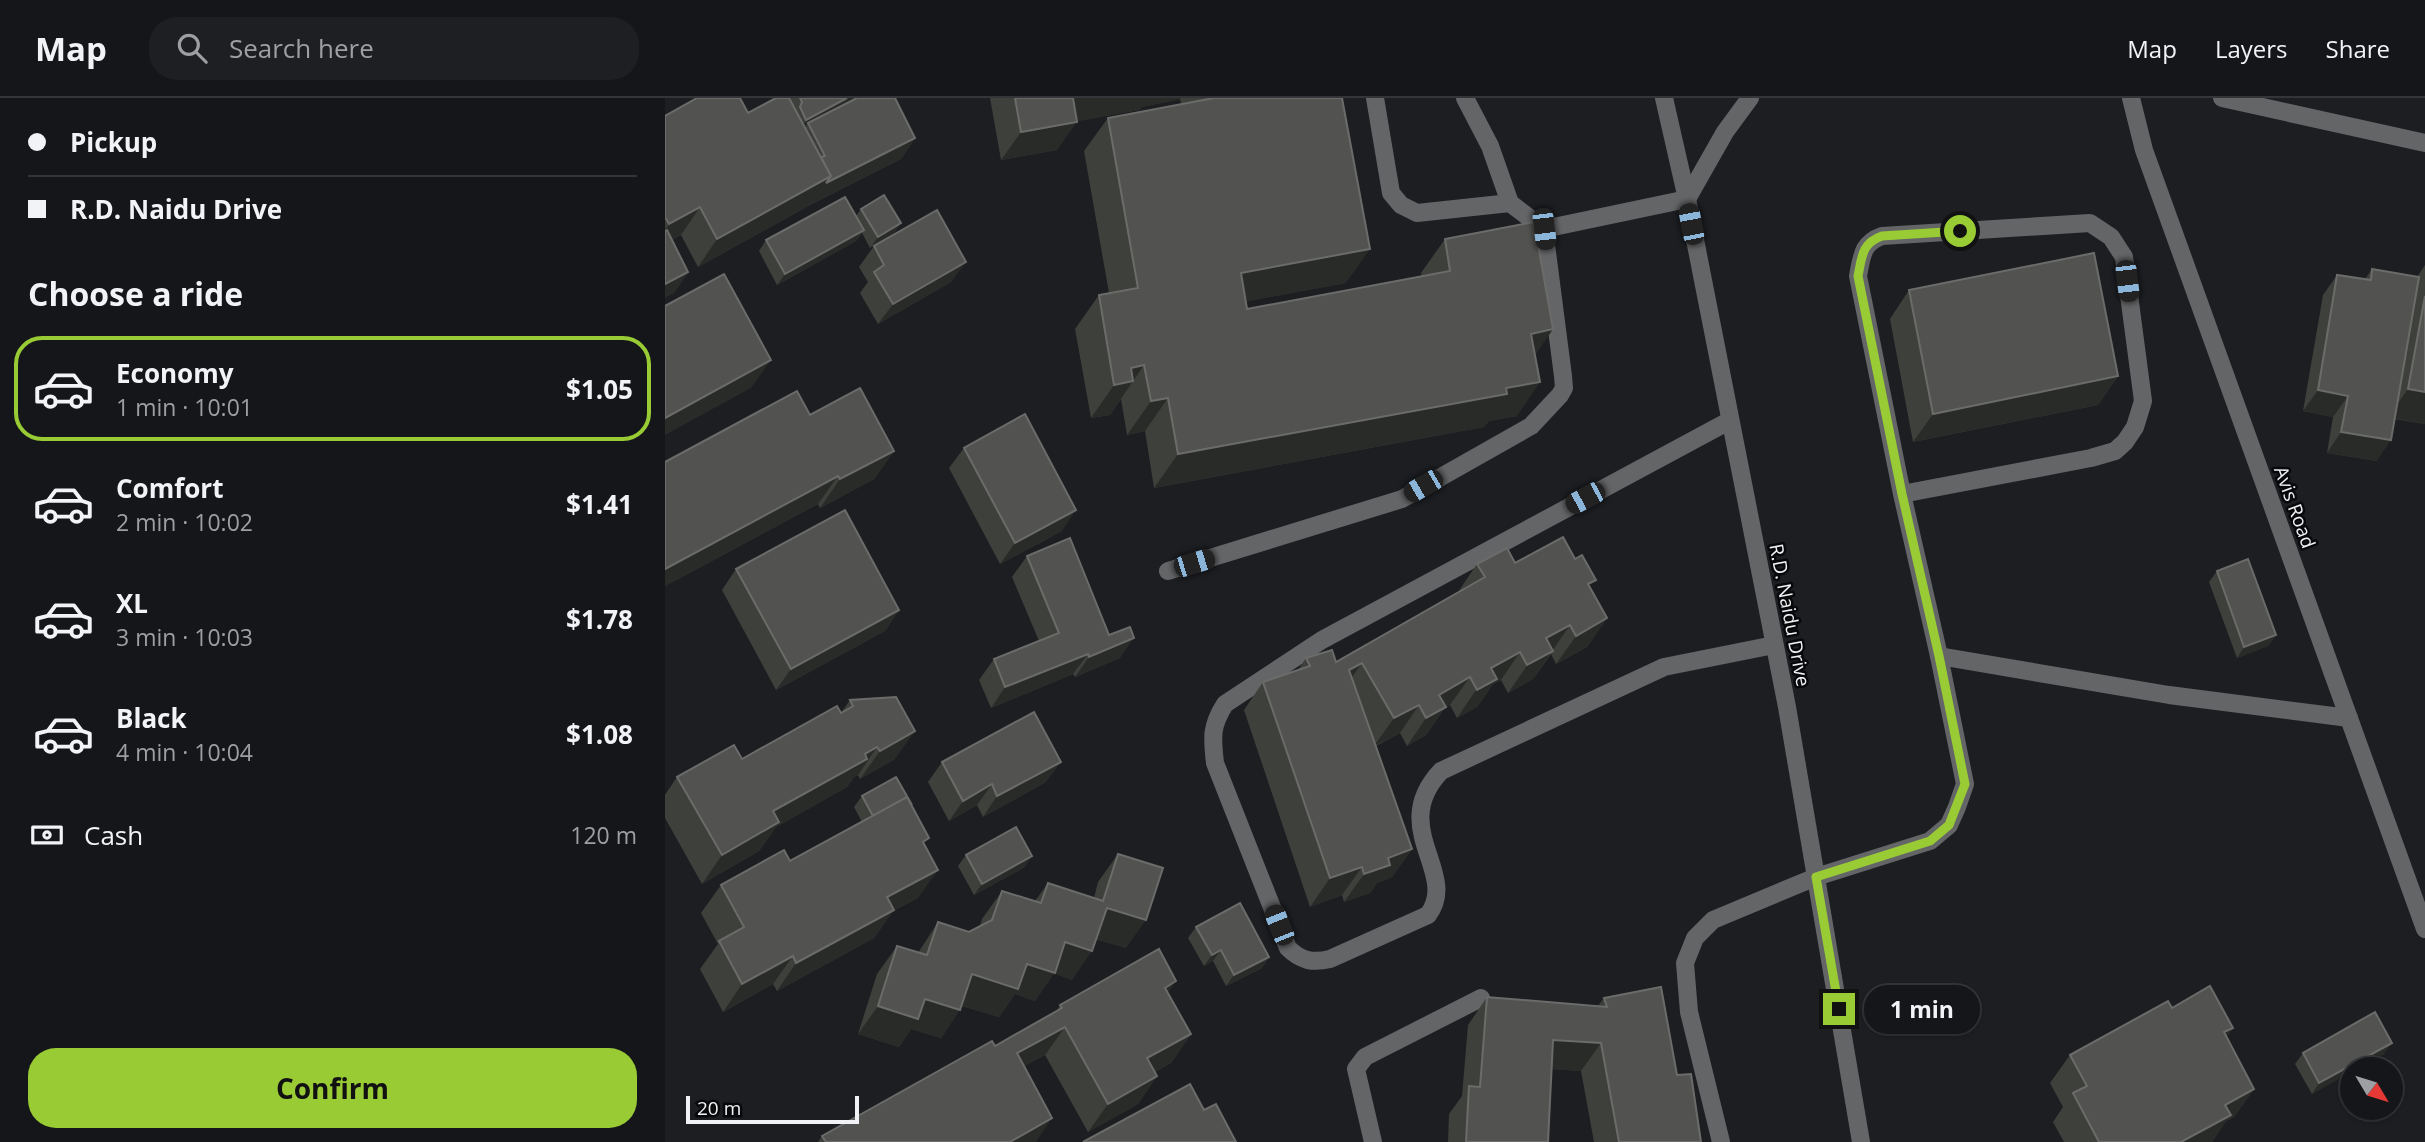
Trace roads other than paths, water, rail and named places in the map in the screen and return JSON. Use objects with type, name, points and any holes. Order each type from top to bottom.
[{"type":"street","points":[[1375,98],[1391,192],[1401,205],[1417,213],[1510,203]]},
{"type":"street","points":[[1168,571],[1402,499],[1531,426],[1553,405],[1564,388],[1544,229],[1510,203],[1490,146],[1465,98]]},
{"type":"street","name":"R.D. Naidu Drive","points":[[1664,98],[1687,200],[1775,645],[1861,1142]]},
{"type":"street","points":[[1544,229],[1687,200],[1725,132],[1750,98]]},
{"type":"street","name":"Avis Road","points":[[2131,98],[2144,150],[2425,929]]},
{"type":"street","points":[[2222,98],[2425,143]]},
{"type":"street","points":[[1721,1142],[1689,1012],[1685,962],[1695,938],[1713,920],[1816,877],[1930,841],[1949,825],[1965,784],[1902,494],[1858,276],[1864,247],[1882,236],[2090,223],[2111,237],[2124,257],[2143,401],[2135,427],[2125,442],[2115,451],[2091,458],[1902,494]]},
{"type":"street","points":[[1729,421],[1322,640],[1225,704],[1216,719],[1212,736],[1215,762],[1288,948],[1297,957],[1315,963],[1330,959],[1428,915],[1436,898],[1436,886],[1420,823],[1419,807],[1427,785],[1441,771],[1664,667],[1775,645]]},
{"type":"street","points":[[1939,656],[2169,695],[2349,718]]},
{"type":"street","points":[[1373,1142],[1356,1069],[1365,1057],[1481,998]]}]
